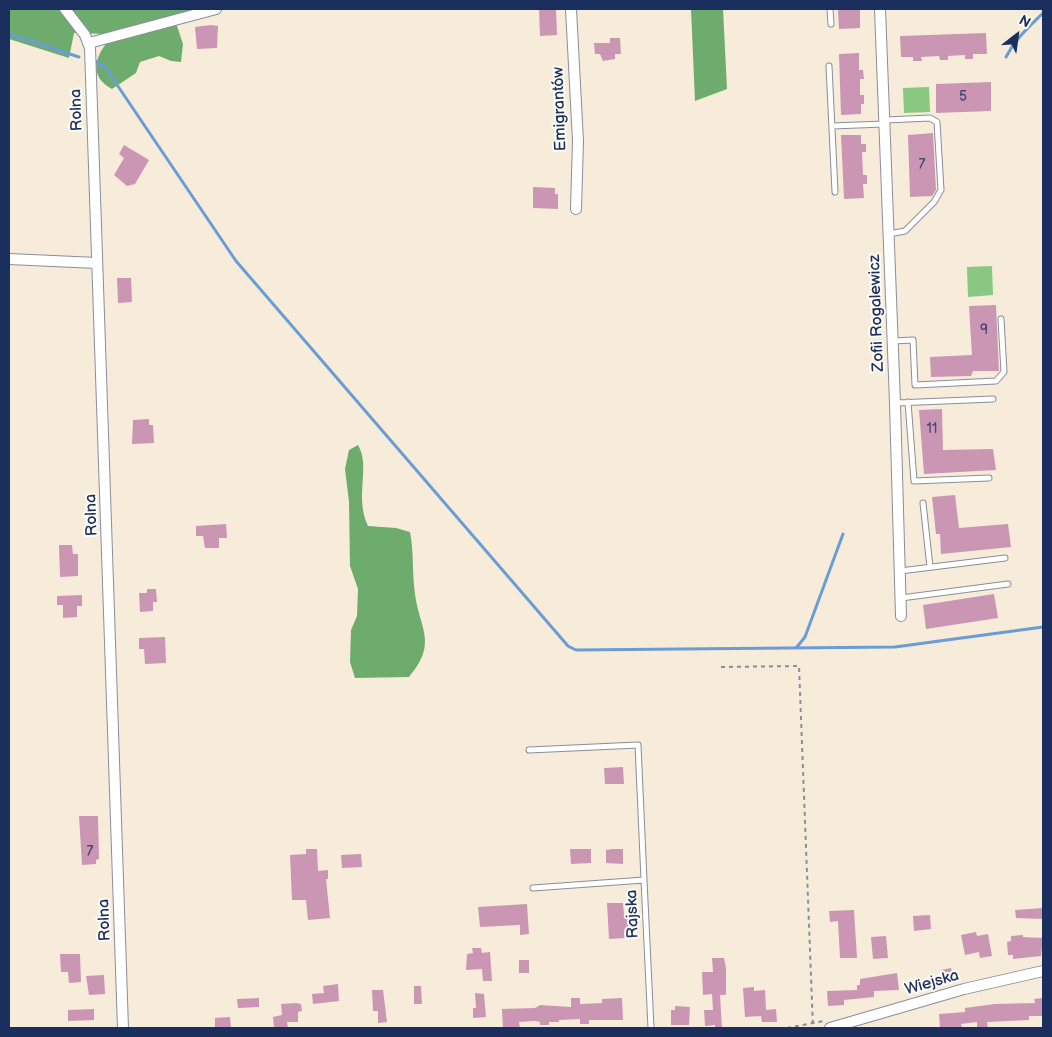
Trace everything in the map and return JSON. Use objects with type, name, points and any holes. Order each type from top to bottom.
[{"type":"street","points":[[65,9],[89,42],[216,9]]},
{"type":"street","name":"Emigrantów","points":[[571,9],[578,141],[576,209]]},
{"type":"street","name":"Zofii Rogalewicz","points":[[880,9],[893,340],[900,616]]},
{"type":"street","name":"Rolna","points":[[89,42],[123,1028]]},
{"type":"street","points":[[9,259],[97,263]]},
{"type":"street","name":"Wiejska","points":[[830,1028],[964,990],[1043,971]]},
{"type":"lane","points":[[830,9],[831,24]]},
{"type":"lane","points":[[829,66],[835,192]]},
{"type":"lane","points":[[832,126],[930,118],[938,122],[942,185],[934,202],[905,231],[889,234]]},
{"type":"lane","points":[[893,340],[912,340],[915,385],[996,381],[1004,372],[1001,319]]},
{"type":"lane","points":[[895,403],[993,399]]},
{"type":"lane","points":[[908,402],[914,481],[989,478]]},
{"type":"lane","points":[[922,502],[930,567]]},
{"type":"lane","points":[[899,571],[1005,558]]},
{"type":"lane","points":[[900,598],[1008,584]]},
{"type":"lane","points":[[529,750],[638,745],[644,880]]},
{"type":"lane","name":"Rajska","points":[[533,888],[644,880],[651,1028]]},
{"type":"path","points":[[721,667],[799,666],[814,1028]]},
{"type":"green space","points":[[9,9],[200,9],[174,17],[183,44],[181,62],[171,61],[159,56],[140,62],[136,73],[112,89],[100,78],[96,66],[100,53],[109,40],[106,34],[74,33],[69,58],[9,39]]},
{"type":"green space","points":[[691,9],[723,9],[727,89],[695,101]]},
{"type":"green space","points":[[929,87],[930,112],[904,113],[903,88]]},
{"type":"green space","points":[[992,266],[993,295],[968,297],[967,267]]},
{"type":"green space","points":[[358,445],[363,463],[362,504],[368,526],[396,528],[410,532],[415,594],[425,636],[425,645],[418,665],[409,677],[355,678],[350,662],[351,630],[357,616],[358,589],[350,566],[349,502],[345,469],[349,450]]},
{"type":"building","points":[[539,9],[556,9],[557,35],[540,36]]},
{"type":"building","points":[[838,9],[860,9],[860,28],[839,29]]},
{"type":"building","points":[[218,26],[217,48],[197,49],[195,27]]},
{"type":"building","points":[[986,33],[987,54],[973,54],[973,59],[965,59],[965,55],[948,56],[948,60],[940,60],[939,56],[921,57],[922,61],[913,61],[913,57],[901,57],[900,36]]},
{"type":"building","points":[[610,38],[620,38],[621,54],[615,54],[615,59],[603,61],[600,54],[595,54],[594,43],[610,43]]},
{"type":"building","points":[[859,53],[859,70],[863,70],[864,79],[860,79],[860,95],[864,95],[864,104],[861,104],[861,114],[841,115],[839,54]]},
{"type":"building","points":[[991,82],[991,111],[936,113],[936,84]]},
{"type":"building","points":[[933,133],[936,190],[932,196],[910,197],[908,135]]},
{"type":"building","points":[[841,135],[861,135],[861,144],[866,144],[866,152],[862,152],[863,175],[867,175],[867,184],[863,184],[864,198],[844,199]]},
{"type":"building","points":[[124,145],[149,160],[135,184],[127,186],[114,175],[124,158],[119,154]]},
{"type":"building","points":[[533,187],[555,188],[555,194],[558,194],[558,209],[533,208]]},
{"type":"building","points":[[117,278],[131,278],[132,302],[118,303]]},
{"type":"building","points":[[996,305],[999,371],[973,371],[971,376],[931,377],[930,357],[972,355],[969,306]]},
{"type":"building","points":[[942,409],[943,450],[993,449],[996,470],[924,474],[919,410]]},
{"type":"building","points":[[149,419],[149,425],[153,425],[154,443],[132,444],[133,420]]},
{"type":"building","points":[[955,495],[959,528],[1008,524],[1011,547],[941,554],[940,534],[936,534],[932,497]]},
{"type":"building","points":[[226,524],[227,538],[219,538],[219,548],[205,548],[203,536],[196,536],[196,526]]},
{"type":"building","points":[[59,545],[72,545],[73,554],[78,554],[78,576],[60,577]]},
{"type":"building","points":[[147,589],[156,589],[157,602],[153,602],[153,611],[140,612],[139,593],[147,593]]},
{"type":"building","points":[[994,594],[998,618],[926,629],[923,605]]},
{"type":"building","points":[[82,595],[82,606],[77,606],[77,617],[63,618],[63,605],[57,605],[57,596]]},
{"type":"building","points":[[165,637],[166,663],[145,664],[144,649],[139,649],[139,638]]},
{"type":"building","points":[[623,767],[624,784],[605,784],[604,768]]},
{"type":"building","points":[[79,816],[98,816],[99,859],[96,860],[96,864],[82,865]]},
{"type":"building","points":[[306,849],[317,849],[318,871],[328,870],[328,879],[326,879],[330,918],[308,920],[306,900],[292,900],[290,855],[306,854]]},
{"type":"building","points":[[570,849],[591,849],[591,863],[571,864]]},
{"type":"building","points":[[623,849],[623,864],[606,863],[606,850]]},
{"type":"building","points":[[361,854],[362,867],[342,868],[341,855]]},
{"type":"building","points":[[607,903],[623,903],[624,915],[628,915],[629,930],[625,931],[625,938],[609,939]]},
{"type":"building","points":[[527,904],[529,934],[520,935],[520,925],[480,927],[478,907]]},
{"type":"building","points":[[1043,908],[1043,919],[1016,918],[1015,910]]},
{"type":"building","points":[[854,910],[857,958],[840,958],[838,921],[830,922],[829,911]]},
{"type":"building","points":[[930,915],[931,929],[914,931],[913,916]]},
{"type":"building","points":[[976,932],[977,936],[988,934],[992,956],[980,958],[979,952],[965,955],[961,935]]},
{"type":"building","points":[[1023,935],[1023,937],[1043,938],[1041,956],[1013,959],[1013,955],[1008,955],[1007,942],[1011,941],[1011,936]]},
{"type":"building","points":[[886,936],[888,958],[873,959],[871,937]]},
{"type":"building","points":[[472,948],[481,948],[482,953],[490,952],[492,981],[483,981],[482,969],[466,970],[467,954],[473,953]]},
{"type":"building","points":[[60,954],[80,954],[81,982],[69,983],[68,972],[61,972]]},
{"type":"building","points":[[712,958],[724,958],[726,968],[726,995],[720,995],[722,1028],[715,1028],[715,1025],[705,1026],[704,1010],[713,1010],[712,994],[703,995],[702,972],[713,972]]},
{"type":"building","points":[[519,960],[529,960],[529,973],[519,973]]},
{"type":"building","points":[[951,968],[955,982],[944,984],[941,970]]},
{"type":"building","points":[[897,973],[899,990],[874,991],[874,997],[844,1000],[844,1005],[828,1006],[827,991],[857,990],[857,985],[860,985],[860,979]]},
{"type":"building","points":[[104,975],[105,994],[89,995],[86,976]]},
{"type":"building","points":[[338,984],[339,1001],[313,1004],[312,994],[324,993],[323,986]]},
{"type":"building","points":[[414,986],[421,986],[422,1004],[414,1004]]},
{"type":"building","points":[[754,987],[754,991],[765,990],[766,1010],[776,1009],[777,1022],[762,1022],[761,1016],[745,1017],[743,988]]},
{"type":"building","points":[[372,990],[383,990],[387,1022],[378,1023],[378,1011],[373,1011]]},
{"type":"building","points":[[475,993],[484,994],[486,1017],[473,1018],[473,1008],[476,1008]]},
{"type":"building","points":[[259,998],[259,1007],[238,1008],[237,999]]},
{"type":"building","points":[[571,998],[580,998],[580,1004],[602,1003],[602,999],[622,998],[623,1020],[589,1020],[589,1024],[580,1024],[580,1019],[559,1020],[559,1022],[549,1022],[549,1025],[540,1025],[540,1022],[535,1021],[519,1022],[520,1028],[503,1028],[502,1009],[535,1008],[540,1005],[571,1007]]},
{"type":"building","points":[[1043,998],[1043,1016],[1029,1016],[1029,1020],[987,1022],[988,1028],[977,1028],[977,1022],[961,1024],[962,1028],[940,1028],[939,1014],[965,1012],[965,1008],[995,1004],[1035,1003],[1034,999]]},
{"type":"building","points":[[281,1004],[301,1004],[302,1011],[298,1012],[298,1022],[287,1022],[288,1028],[274,1028],[273,1017],[282,1015]]},
{"type":"building","points":[[675,1006],[690,1007],[689,1025],[671,1025],[671,1010],[675,1010]]},
{"type":"building","points":[[94,1009],[94,1020],[68,1021],[68,1010]]},
{"type":"building","points":[[230,1017],[231,1028],[215,1028],[215,1018]]},
{"type":"waterway","points":[[1006,57],[1018,39],[1043,13]]},
{"type":"waterway","points":[[9,34],[79,57]]},
{"type":"waterway","points":[[95,61],[105,67],[236,261],[568,646],[576,650],[895,647],[1043,627]]},
{"type":"waterway","points":[[796,648],[805,637],[843,534]]}]
